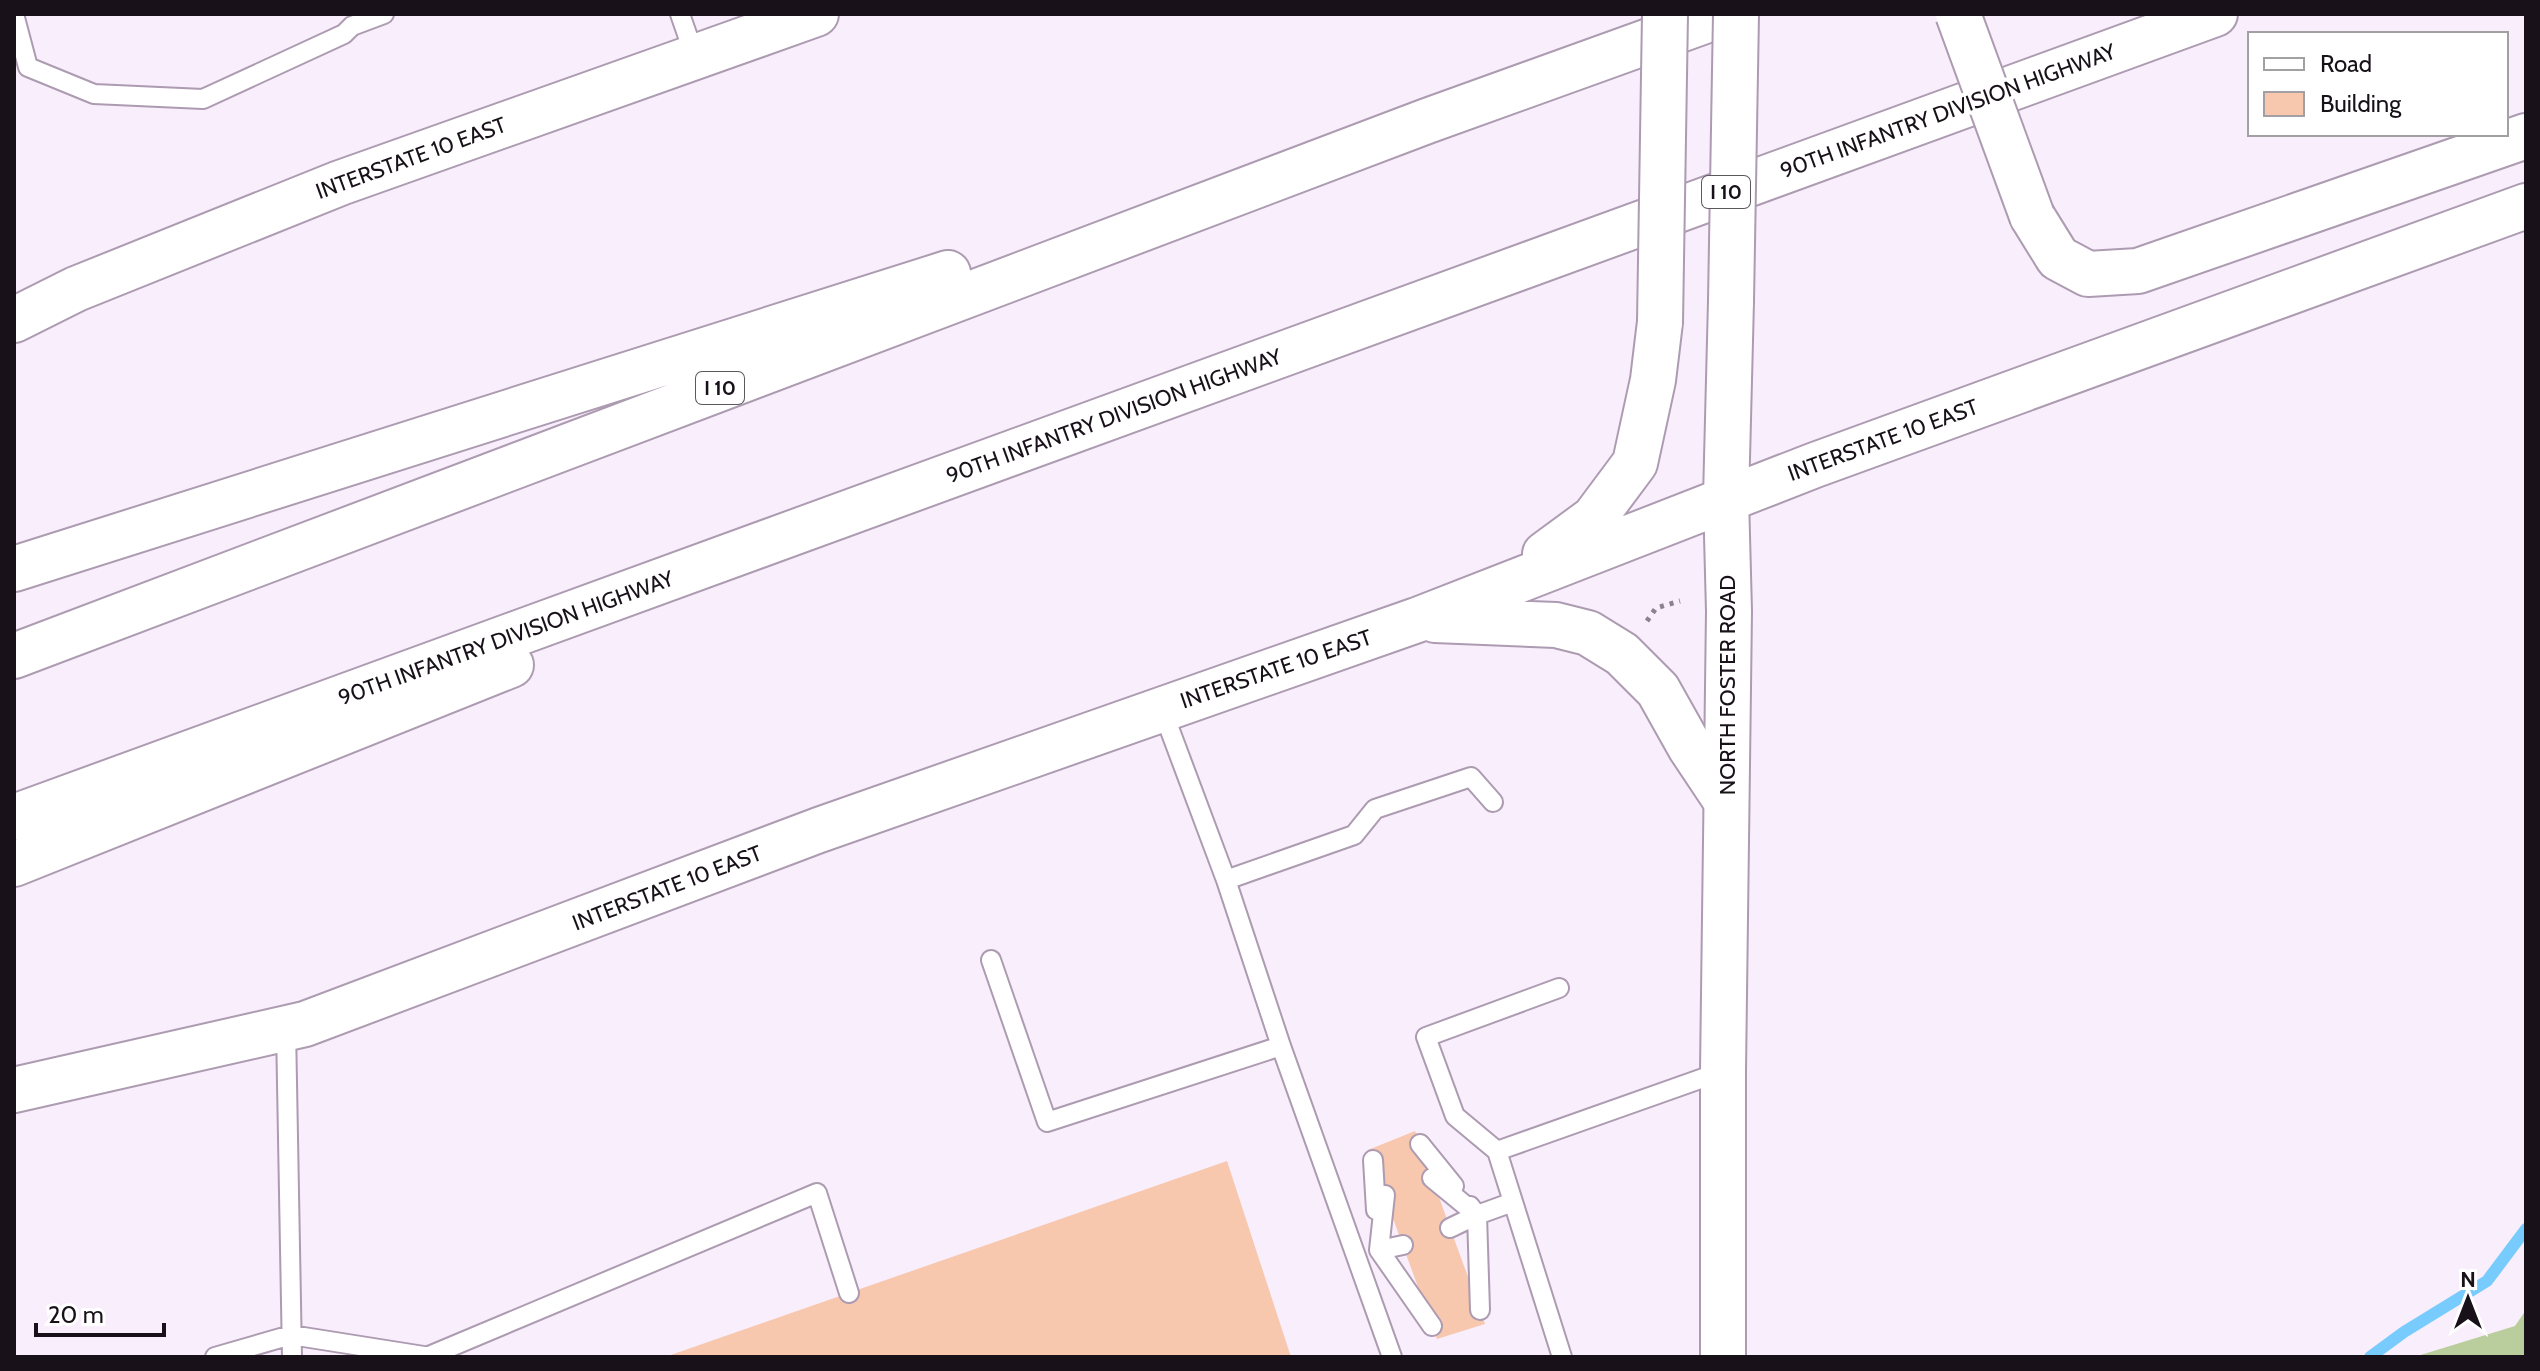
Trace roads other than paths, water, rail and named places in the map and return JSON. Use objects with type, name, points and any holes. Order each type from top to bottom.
[{"type":"main road","name":"INTERSTATE 10 EAST","points":[[14,320],[76,289],[340,183],[816,14]]},
{"type":"main road","points":[[1498,589],[1594,518],[1635,463],[1653,380],[1660,322],[1665,14]]},
{"type":"main road","name":"I 10","points":[[14,656],[1427,121],[1724,14]]},
{"type":"main road","name":"NORTH FOSTER ROAD","points":[[1723,1357],[1729,611],[1726,498],[1736,14]]},
{"type":"main road","points":[[1958,14],[2032,216],[2058,258],[2088,274],[2138,271],[2526,136]]},
{"type":"main road","name":"90TH INFANTRY DIVISION HIGHWAY","points":[[14,817],[2215,14]]},
{"type":"main road","points":[[14,569],[1427,121]]},
{"type":"main road","name":"INTERSTATE 10 EAST","points":[[14,1090],[320,1019],[819,830],[1417,620],[1726,498],[2526,206]]},
{"type":"main road","points":[[14,864],[505,669],[622,596]]},
{"type":"main road","points":[[1417,620],[1556,625],[1588,633],[1622,654],[1658,690],[1690,747],[1726,801]]},
{"type":"lane","points":[[14,14],[28,67],[94,94],[203,99],[344,34],[352,20],[384,14]]},
{"type":"lane","points":[[680,14],[695,57]]},
{"type":"lane","points":[[1162,709],[1226,880],[1281,1046],[1392,1357]]},
{"type":"lane","points":[[1226,880],[1354,835],[1375,809],[1471,777],[1493,802]]},
{"type":"lane","points":[[991,960],[1047,1122],[1281,1046]]},
{"type":"lane","points":[[1559,988],[1426,1037],[1455,1116],[1497,1151],[1562,1357]]},
{"type":"lane","points":[[286,1028],[292,1357]]},
{"type":"lane","points":[[1497,1151],[1723,1071]]},
{"type":"lane","points":[[1420,1144],[1477,1215],[1480,1310]]},
{"type":"lane","points":[[1373,1160],[1379,1250],[1432,1326]]},
{"type":"lane","points":[[1432,1178],[1477,1215]]},
{"type":"lane","points":[[215,1357],[291,1335],[429,1356],[817,1193],[849,1293]]},
{"type":"lane","points":[[1385,1195],[1379,1250],[1421,1296]]},
{"type":"lane","points":[[1450,1228],[1513,1202]]},
{"type":"lane","points":[[1468,1279],[1477,1215]]},
{"type":"lane","points":[[1357,1258],[1403,1245]]},
{"type":"waterway","points":[[2370,1357],[2404,1332],[2487,1281],[2526,1229]]}]
